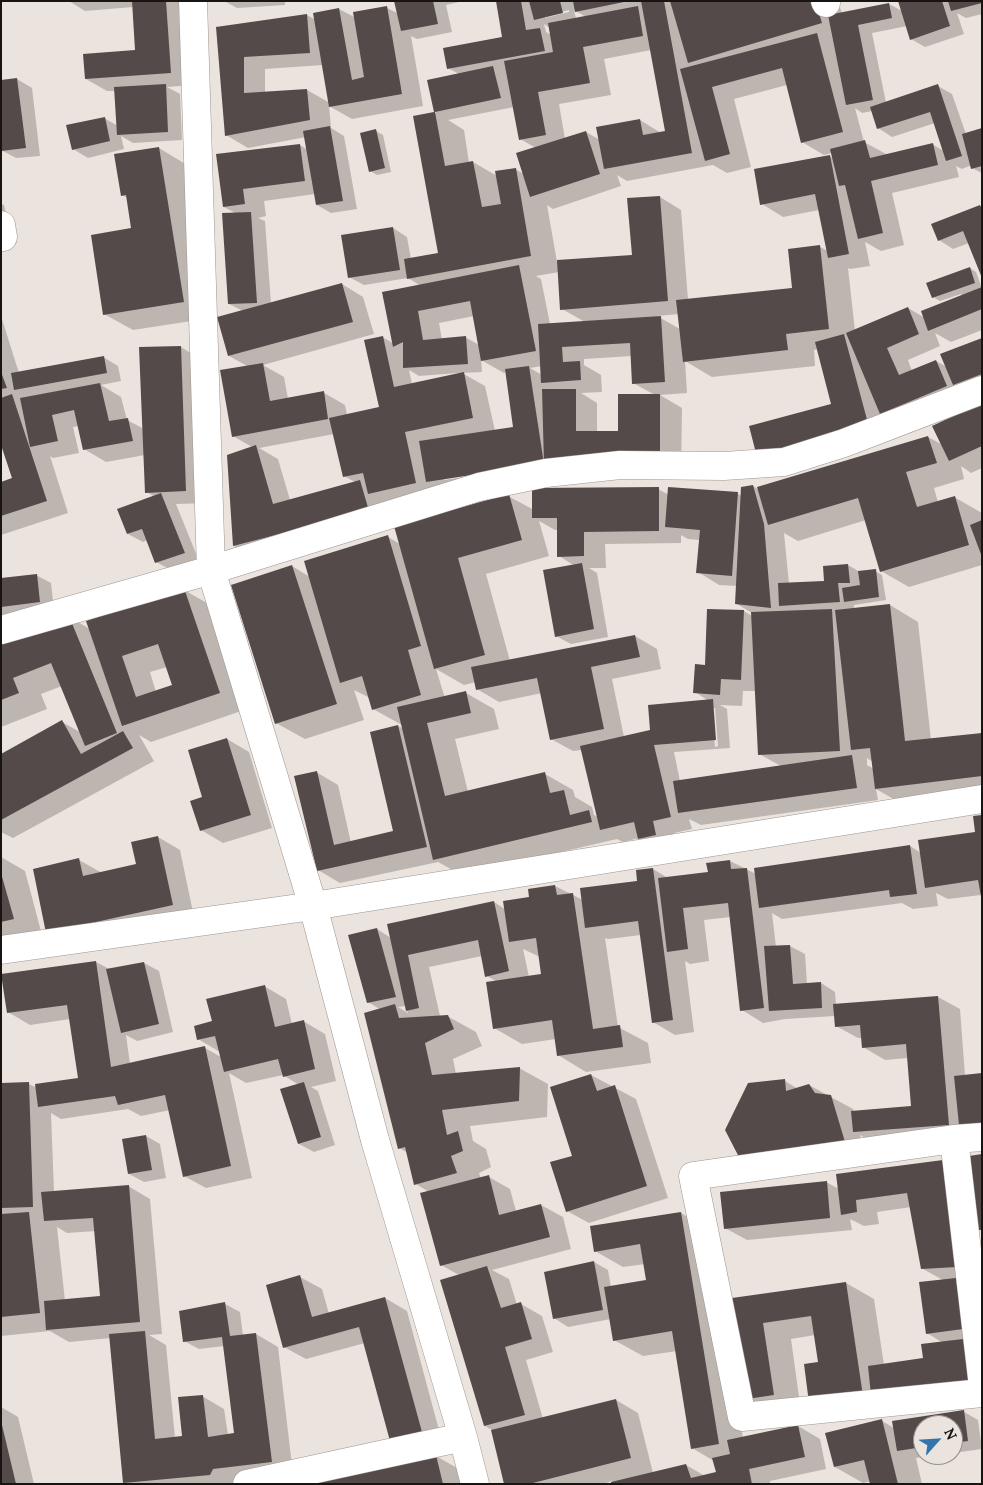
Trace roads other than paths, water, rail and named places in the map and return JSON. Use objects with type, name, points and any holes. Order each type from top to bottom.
[{"type":"street","points":[[192,1],[211,570],[313,906],[375,1140],[463,1437],[475,1484]]},
{"type":"street","points":[[1,225],[4,236],[1,237]]},
{"type":"street","points":[[1,630],[211,570],[479,487],[546,473],[620,465],[724,466],[784,462],[844,443],[982,390]]},
{"type":"street","points":[[1,950],[313,906],[982,799]]},
{"type":"street","points":[[982,1137],[954,1139],[693,1176],[742,1417],[982,1393]]},
{"type":"street","points":[[954,1139],[982,1378]]},
{"type":"street","points":[[247,1484],[463,1437]]}]
